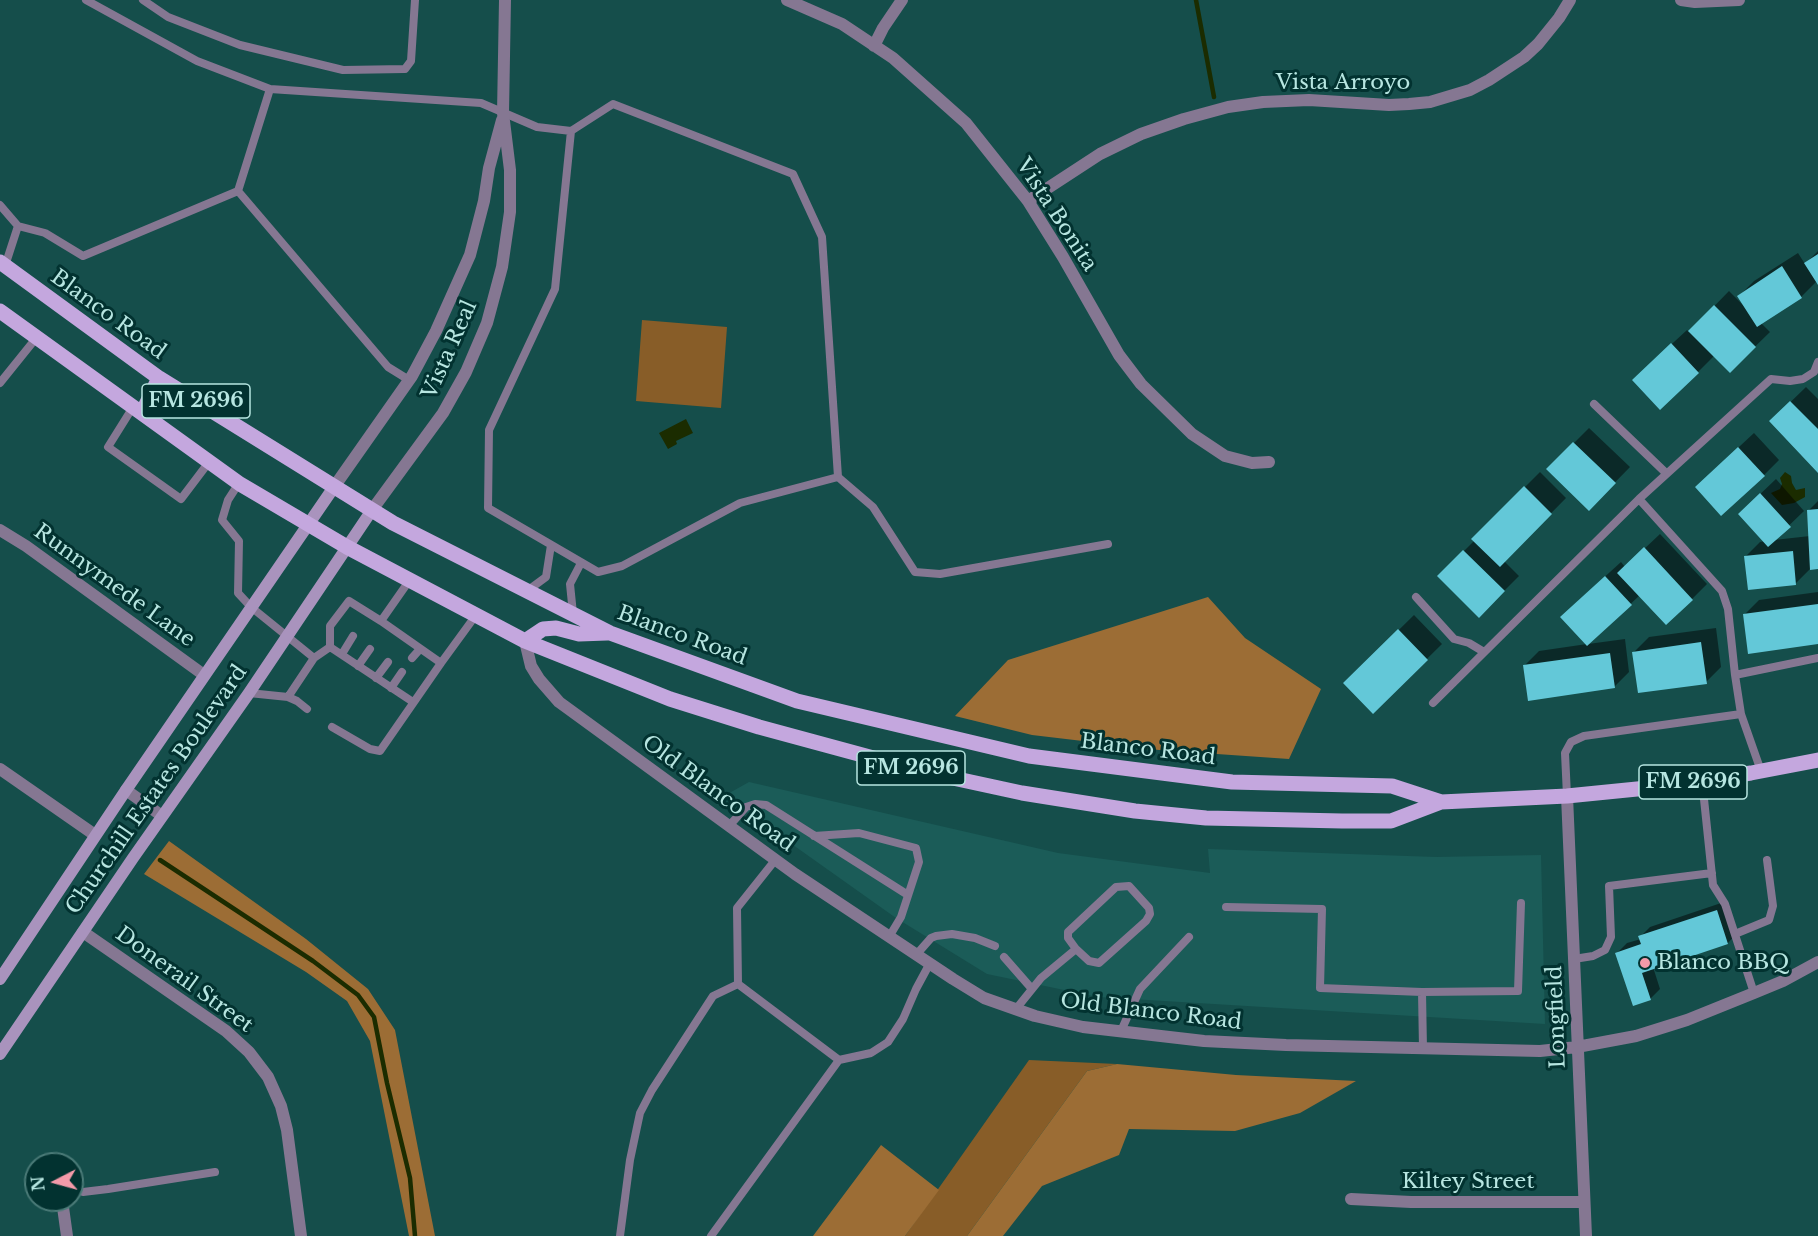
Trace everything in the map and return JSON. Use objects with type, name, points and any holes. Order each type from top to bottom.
[{"type":"main road","name":"Blanco Road","points":[[2,266],[159,378],[393,523],[610,633],[797,701],[1029,756],[1232,782],[1392,786],[1441,802]]},
{"type":"main road","name":"Blanco Road","points":[[0,311],[239,483],[346,548],[525,640],[670,699],[926,772],[1022,793],[1135,811],[1206,818],[1282,821],[1391,820],[1441,802],[1567,796],[1702,780],[1818,760]]},
{"type":"main road","points":[[137,410],[159,378]]},
{"type":"main road","points":[[525,640],[543,629],[556,628],[579,634],[610,633]]},
{"type":"street","name":"Vista Real","points":[[372,510],[443,413],[466,372],[487,323],[502,267],[510,212],[510,170],[503,113],[505,0]]},
{"type":"street","name":"Vista Bonita","points":[[787,0],[842,24],[893,58],[966,123],[1028,201],[1119,355],[1141,384],[1192,434],[1225,456],[1251,464],[1269,462]]},
{"type":"street","points":[[874,46],[902,0]]},
{"type":"street","name":"Vista Arroyo","points":[[1028,201],[1100,154],[1141,134],[1195,116],[1240,106],[1298,100],[1410,104],[1440,99],[1470,90],[1498,75],[1524,57],[1559,18],[1570,0]]},
{"type":"street","points":[[1681,0],[1722,2],[1739,0]]},
{"type":"street","name":"Vista Real","points":[[334,487],[409,380],[436,331],[470,255],[503,113]]},
{"type":"street","name":"Churchill Estates Boulevard","points":[[0,979],[95,835],[334,487]]},
{"type":"street","name":"Churchill Estates Boulevard","points":[[0,1054],[372,510]]},
{"type":"street","name":"Runnymede Lane","points":[[0,530],[26,546],[204,675]]},
{"type":"street","name":"Old Blanco Road","points":[[525,640],[531,666],[538,679],[559,702],[776,859],[889,937],[984,998],[1016,1010],[1083,1027],[1228,1042],[1540,1051],[1636,1036],[1687,1020],[1783,981],[1818,962]]},
{"type":"street","points":[[0,769],[95,835]]},
{"type":"street","points":[[126,790],[162,816]]},
{"type":"street","name":"Longfield","points":[[1567,796],[1586,1236]]},
{"type":"street","name":"Donerail Street","points":[[83,932],[226,1031],[249,1052],[268,1077],[281,1106],[287,1130],[301,1236]]},
{"type":"street","name":"Kiltey Street","points":[[1351,1199],[1411,1202],[1584,1202]]},
{"type":"street","points":[[64,1212],[67,1236]]},
{"type":"lane","points":[[86,0],[197,61],[270,89],[481,104],[537,127],[571,131],[613,104],[793,174],[822,237],[838,477],[873,507],[915,572],[940,574],[1108,544]]},
{"type":"lane","points":[[143,0],[168,17],[240,45],[343,70],[405,69],[411,61],[415,0]]},
{"type":"lane","points":[[0,205],[18,226],[45,233],[83,256],[238,191],[270,89]]},
{"type":"lane","points":[[571,131],[555,289],[489,430],[488,508],[598,572],[622,566],[740,503],[838,477]]},
{"type":"lane","points":[[238,191],[388,367],[409,380]]},
{"type":"lane","points":[[2,266],[18,226]]},
{"type":"lane","points":[[0,383],[37,338]]},
{"type":"lane","points":[[1433,703],[1666,473],[1771,379],[1790,381],[1803,379],[1816,374],[1818,362]]},
{"type":"lane","points":[[1594,404],[1666,473]]},
{"type":"lane","points":[[137,410],[108,447],[181,500],[209,462]]},
{"type":"lane","points":[[239,483],[228,500],[222,520],[239,541],[238,594],[251,608],[314,658]]},
{"type":"lane","points":[[1639,499],[1722,591],[1728,609],[1741,714],[1761,771]]},
{"type":"lane","points":[[527,591],[546,577],[550,545]]},
{"type":"lane","points":[[573,614],[570,584],[581,563]]},
{"type":"lane","points":[[381,635],[409,581]]},
{"type":"lane","points":[[1416,597],[1454,639],[1469,643],[1484,652]]},
{"type":"lane","points":[[330,647],[330,626],[349,601],[441,663]]},
{"type":"lane","points":[[363,623],[369,614]]},
{"type":"lane","points":[[332,727],[370,749],[380,751],[476,615]]},
{"type":"lane","points":[[342,654],[353,636]]},
{"type":"lane","points":[[399,647],[406,639]]},
{"type":"lane","points":[[330,647],[413,702]]},
{"type":"lane","points":[[288,697],[314,658],[330,647]]},
{"type":"lane","points":[[358,666],[370,649]]},
{"type":"lane","points":[[412,658],[420,649]]},
{"type":"lane","points":[[1735,675],[1818,658]]},
{"type":"lane","points":[[376,678],[388,662]]},
{"type":"lane","points":[[391,688],[402,672]]},
{"type":"lane","points":[[249,693],[288,697],[297,700],[307,710]]},
{"type":"lane","points":[[1567,796],[1565,753],[1571,742],[1584,736],[1741,714]]},
{"type":"lane","points":[[1702,780],[1713,885],[1725,904],[1754,993]]},
{"type":"lane","points":[[729,826],[746,807],[755,804],[766,805],[908,895]]},
{"type":"lane","points":[[814,836],[859,833],[916,848],[919,862],[901,917],[889,937]]},
{"type":"lane","points":[[738,984],[737,908],[776,859]]},
{"type":"lane","points":[[1735,934],[1769,920],[1773,906],[1767,860]]},
{"type":"lane","points":[[1574,959],[1593,956],[1605,950],[1611,937],[1609,886],[1712,873]]},
{"type":"lane","points":[[1129,886],[1149,908],[1150,914],[1146,921],[1099,963],[1089,961],[1076,949],[1068,938],[1068,932],[1116,887],[1129,886]]},
{"type":"lane","points":[[1226,907],[1322,909],[1320,988],[1422,992],[1518,991],[1521,903]]},
{"type":"lane","points":[[916,955],[931,938],[952,934],[975,938],[995,946]]},
{"type":"lane","points":[[1121,1031],[1140,990],[1189,937]]},
{"type":"lane","points":[[1016,1010],[1041,978],[1076,949]]},
{"type":"lane","points":[[1004,957],[1032,989]]},
{"type":"lane","points":[[711,1236],[839,1060],[871,1053],[888,1042],[903,1019],[930,963]]},
{"type":"lane","points":[[738,984],[839,1060]]},
{"type":"lane","points":[[620,1236],[630,1160],[640,1113],[652,1090],[713,996],[738,984]]},
{"type":"lane","points":[[1422,992],[1423,1049]]},
{"type":"lane","points":[[84,1192],[215,1172]]},
{"type":"shaded area","points":[[642,320],[727,327],[721,408],[636,401]]},
{"type":"shaded area","points":[[686,419],[693,433],[676,441],[677,444],[668,449],[659,433]]},
{"type":"shaded area","points":[[1785,472],[1791,476],[1796,490],[1805,488],[1805,497],[1794,503],[1782,505],[1771,493],[1780,489],[1782,484],[1780,478]]},
{"type":"shaded area","points":[[1208,597],[1245,638],[1321,689],[1289,759],[1159,750],[1032,735],[955,716],[1008,660]]},
{"type":"shaded area","points":[[749,782],[1058,853],[1210,873],[1208,849],[1436,857],[1541,855],[1545,1024],[1098,997],[987,974],[896,918],[724,796]]},
{"type":"shaded area","points":[[169,841],[306,939],[368,989],[395,1030],[435,1236],[409,1236],[370,1041],[347,1001],[306,972],[144,874]]},
{"type":"shaded area","points":[[1029,1060],[1117,1064],[1087,1071],[967,1236],[905,1236]]},
{"type":"shaded area","points":[[1117,1064],[1236,1075],[1356,1081],[1300,1113],[1235,1131],[1129,1129],[1119,1155],[1042,1186],[1003,1236],[967,1236],[1087,1071]]},
{"type":"shaded area","points":[[881,1145],[939,1190],[905,1236],[813,1236]]},
{"type":"building","points":[[1818,254],[1818,285],[1804,263]]},
{"type":"building","points":[[1782,266],[1802,298],[1757,327],[1737,296]]},
{"type":"building","points":[[1714,305],[1756,347],[1730,373],[1688,331]]},
{"type":"building","points":[[1671,343],[1699,373],[1660,410],[1632,380]]},
{"type":"building","points":[[1790,401],[1818,429],[1818,473],[1769,421]]},
{"type":"building","points":[[1573,442],[1616,483],[1589,511],[1546,469]]},
{"type":"building","points":[[1738,447],[1765,476],[1721,516],[1695,487]]},
{"type":"building","points":[[1524,486],[1552,514],[1500,567],[1471,539]]},
{"type":"building","points":[[1760,493],[1791,527],[1768,547],[1738,514]]},
{"type":"building","points":[[1818,509],[1818,569],[1810,570],[1807,510]]},
{"type":"building","points":[[1644,547],[1693,600],[1666,625],[1617,573]]},
{"type":"building","points":[[1463,550],[1505,591],[1479,618],[1437,576]]},
{"type":"building","points":[[1793,551],[1796,585],[1748,590],[1744,556]]},
{"type":"building","points":[[1605,576],[1632,605],[1587,646],[1560,617]]},
{"type":"building","points":[[1818,604],[1818,644],[1748,654],[1743,614]]},
{"type":"building","points":[[1398,629],[1428,660],[1373,714],[1343,683]]},
{"type":"building","points":[[1701,642],[1707,684],[1638,693],[1632,652]]},
{"type":"building","points":[[1610,653],[1615,688],[1528,701],[1523,665]]},
{"type":"building","name":"Blanco BBQ","points":[[1717,910],[1728,944],[1642,973],[1651,1000],[1633,1006],[1615,953],[1641,944],[1638,936]]},
{"type":"waterway","points":[[1196,0],[1214,97]]},
{"type":"waterway","points":[[160,860],[313,961],[358,995],[374,1017],[410,1178],[415,1236]]},
{"type":"place","name":"Blanco BBQ","points":[[1645,963]]}]
